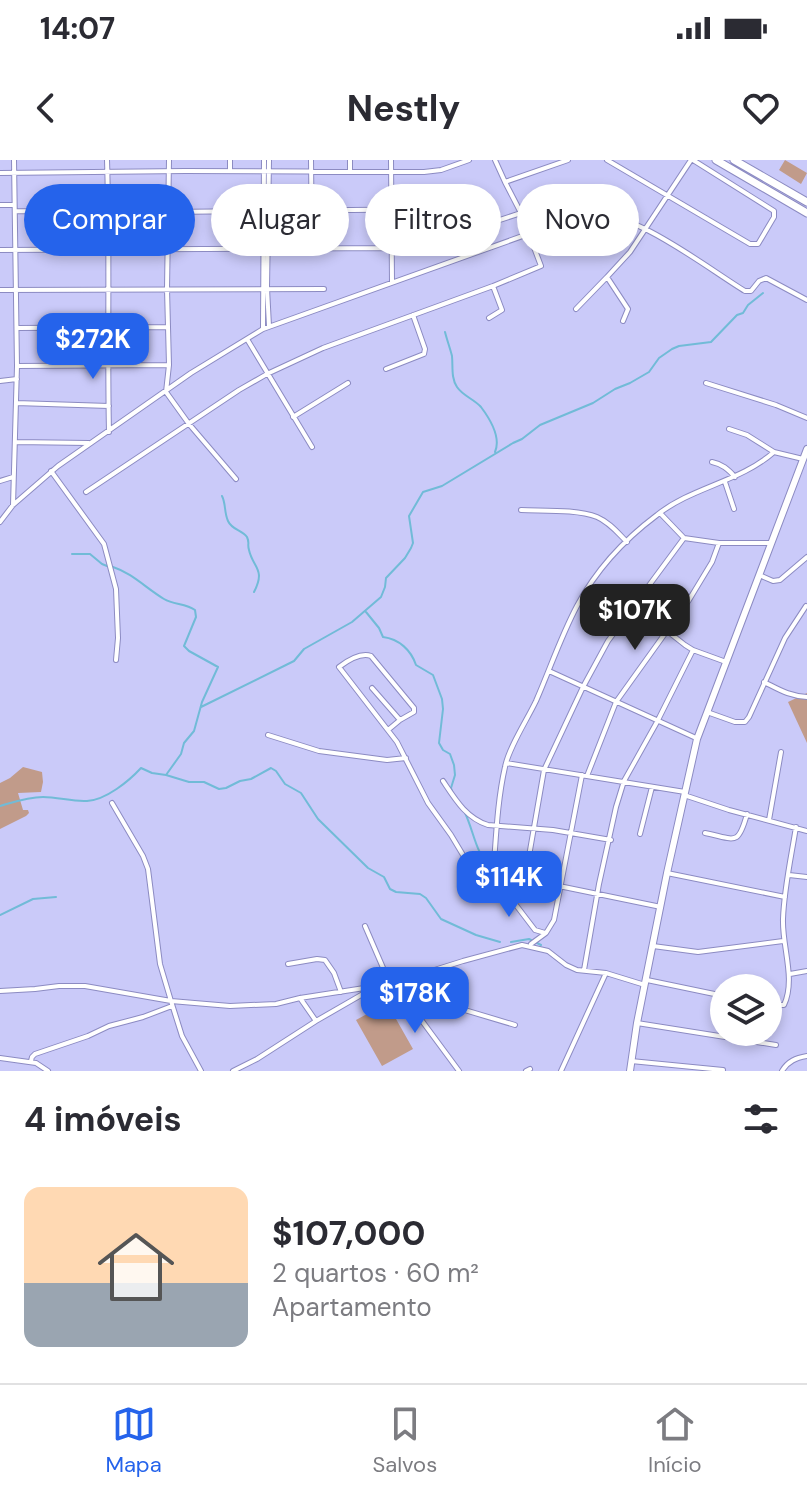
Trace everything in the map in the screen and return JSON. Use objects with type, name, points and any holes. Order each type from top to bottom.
[{"type":"main road","points":[[716,160],[807,213]]},
{"type":"main road","points":[[734,160],[807,202]]},
{"type":"street","points":[[13,505],[17,379],[14,160]]},
{"type":"street","points":[[107,160],[107,184]]},
{"type":"street","points":[[169,160],[169,184]]},
{"type":"street","points":[[230,160],[230,171]]},
{"type":"street","points":[[266,160],[266,184]]},
{"type":"street","points":[[311,160],[311,184]]},
{"type":"street","points":[[350,160],[350,171]]},
{"type":"street","points":[[391,160],[391,184]]},
{"type":"street","points":[[0,173],[431,172],[469,160]]},
{"type":"street","points":[[495,160],[517,205]]},
{"type":"street","points":[[505,182],[568,160]]},
{"type":"street","points":[[576,309],[630,252],[667,194],[692,160],[774,211],[774,217],[760,242],[750,244],[667,194],[607,160]]},
{"type":"street","points":[[0,205],[24,208]]},
{"type":"street","points":[[639,225],[745,291],[751,291],[766,278],[807,300]]},
{"type":"street","points":[[0,522],[13,505],[51,471],[198,369],[266,328],[517,237]]},
{"type":"street","points":[[0,250],[24,250]]},
{"type":"street","points":[[109,256],[109,432]]},
{"type":"street","points":[[168,256],[169,365],[166,392],[236,479]]},
{"type":"street","points":[[266,256],[266,328]]},
{"type":"street","points":[[391,256],[392,282]]},
{"type":"street","points":[[86,492],[267,374],[323,348],[541,266],[537,256]]},
{"type":"street","points":[[607,277],[628,309],[623,321]]},
{"type":"street","points":[[489,318],[502,310],[493,286]]},
{"type":"street","points":[[0,290],[324,289]]},
{"type":"street","points":[[386,369],[424,354],[413,315]]},
{"type":"street","points":[[17,328],[167,327]]},
{"type":"street","points":[[247,339],[312,447]]},
{"type":"street","points":[[17,366],[169,365]]},
{"type":"street","points":[[0,381],[17,379]]},
{"type":"street","points":[[293,417],[348,383]]},
{"type":"street","points":[[706,383],[807,418]]},
{"type":"street","points":[[16,403],[109,406]]},
{"type":"street","points":[[729,429],[747,435],[774,452],[803,459]]},
{"type":"street","points":[[15,442],[91,443]]},
{"type":"street","points":[[630,1071],[667,873],[697,739],[807,449]]},
{"type":"street","points":[[493,876],[506,763],[586,590],[603,567],[659,513],[688,496],[735,477],[774,452]]},
{"type":"street","points":[[712,462],[727,468],[735,477]]},
{"type":"street","points":[[51,471],[104,544],[116,589],[116,660]]},
{"type":"street","points":[[0,481],[13,477]]},
{"type":"street","points":[[725,482],[734,509]]},
{"type":"street","points":[[521,510],[581,513],[596,517],[609,524],[627,542]]},
{"type":"street","points":[[659,513],[684,538],[719,543],[771,543]]},
{"type":"street","points":[[525,879],[544,770],[608,641],[684,538]]},
{"type":"street","points":[[530,945],[546,933],[554,920],[584,775],[616,702],[709,567],[719,543]]},
{"type":"street","points":[[759,575],[773,581],[780,580],[807,557]]},
{"type":"street","points":[[634,605],[693,650],[726,662]]},
{"type":"street","points":[[707,712],[735,722],[745,722],[785,638],[806,606]]},
{"type":"street","points":[[583,971],[624,781],[693,650]]},
{"type":"street","points":[[388,730],[414,712],[414,708],[373,658],[366,654],[341,665],[339,667],[406,758],[428,803],[469,865],[493,876],[525,879],[661,907]]},
{"type":"street","points":[[549,671],[697,739]]},
{"type":"street","points":[[764,682],[786,694],[807,697]]},
{"type":"street","points":[[372,688],[400,720]]},
{"type":"street","points":[[268,735],[319,751],[387,760],[406,758]]},
{"type":"street","points":[[769,820],[781,752]]},
{"type":"street","points":[[506,763],[624,781],[684,794],[807,831]]},
{"type":"street","points":[[443,781],[454,799],[472,818],[488,825],[533,828],[611,840]]},
{"type":"street","points":[[640,834],[652,787]]},
{"type":"street","points":[[112,803],[148,869],[165,986],[182,1036],[201,1071]]},
{"type":"street","points":[[705,833],[738,838],[747,814]]},
{"type":"street","points":[[782,1005],[786,1003],[789,974],[783,941],[785,897],[796,827]]},
{"type":"street","points":[[667,873],[785,897]]},
{"type":"street","points":[[788,875],[807,877]]},
{"type":"street","points":[[504,877],[506,892],[535,930],[546,933]]},
{"type":"street","points":[[365,926],[392,984],[401,991],[459,1071]]},
{"type":"street","points":[[653,946],[698,952],[783,941]]},
{"type":"street","points":[[0,991],[85,986],[172,1003],[254,1006],[392,984],[516,945],[530,945],[548,951],[572,969],[710,993]]},
{"type":"street","points":[[288,964],[325,960],[341,992]]},
{"type":"street","points":[[789,974],[807,971]]},
{"type":"street","points":[[561,1071],[606,973]]},
{"type":"street","points":[[233,1071],[377,986]]},
{"type":"street","points":[[401,991],[515,1025]]},
{"type":"street","points":[[300,998],[316,1021]]},
{"type":"street","points":[[31,1061],[35,1054],[109,1026],[143,1017],[172,1003]]},
{"type":"street","points":[[637,1023],[710,1035]]},
{"type":"street","points":[[782,1071],[788,1063],[807,1056]]},
{"type":"street","points":[[0,1058],[31,1061],[48,1071]]},
{"type":"street","points":[[631,1061],[723,1070]]},
{"type":"shaded area","points":[[785,160],[807,173],[801,184],[779,170]]},
{"type":"shaded area","points":[[807,693],[807,743],[788,702]]},
{"type":"shaded area","points":[[23,767],[42,772],[41,792],[18,793],[23,810],[29,813],[0,829],[0,783]]},
{"type":"shaded area","points":[[387,1003],[413,1049],[382,1066],[356,1020]]},
{"type":"waterway","points":[[201,707],[294,661],[304,649],[352,622],[381,597],[386,578],[411,548],[409,516],[423,492],[442,486],[540,425],[593,403],[630,383],[649,372],[659,358],[672,349],[711,342],[763,293]]},
{"type":"waterway","points":[[445,332],[455,384],[488,417],[496,435],[495,452]]},
{"type":"waterway","points":[[222,496],[230,524],[248,539],[248,548],[259,573],[254,592]]},
{"type":"waterway","points":[[72,554],[90,554],[107,566]]},
{"type":"waterway","points":[[0,806],[37,797],[94,800],[117,789],[141,768],[166,775],[194,731],[202,702],[218,667],[184,646],[196,617],[195,610],[164,599],[113,567]]},
{"type":"waterway","points":[[366,612],[383,637],[404,646],[416,665],[433,675],[443,709],[439,743],[450,754],[454,765],[453,794]]},
{"type":"waterway","points":[[166,775],[189,782],[204,782],[219,789],[251,779],[271,768],[285,784],[301,793],[318,819],[368,868],[384,877],[390,889],[420,894],[441,919],[500,942]]},
{"type":"waterway","points":[[465,813],[478,848],[489,865]]},
{"type":"waterway","points":[[0,915],[33,899],[56,897]]},
{"type":"waterway","points":[[511,942],[529,939],[541,945]]}]
